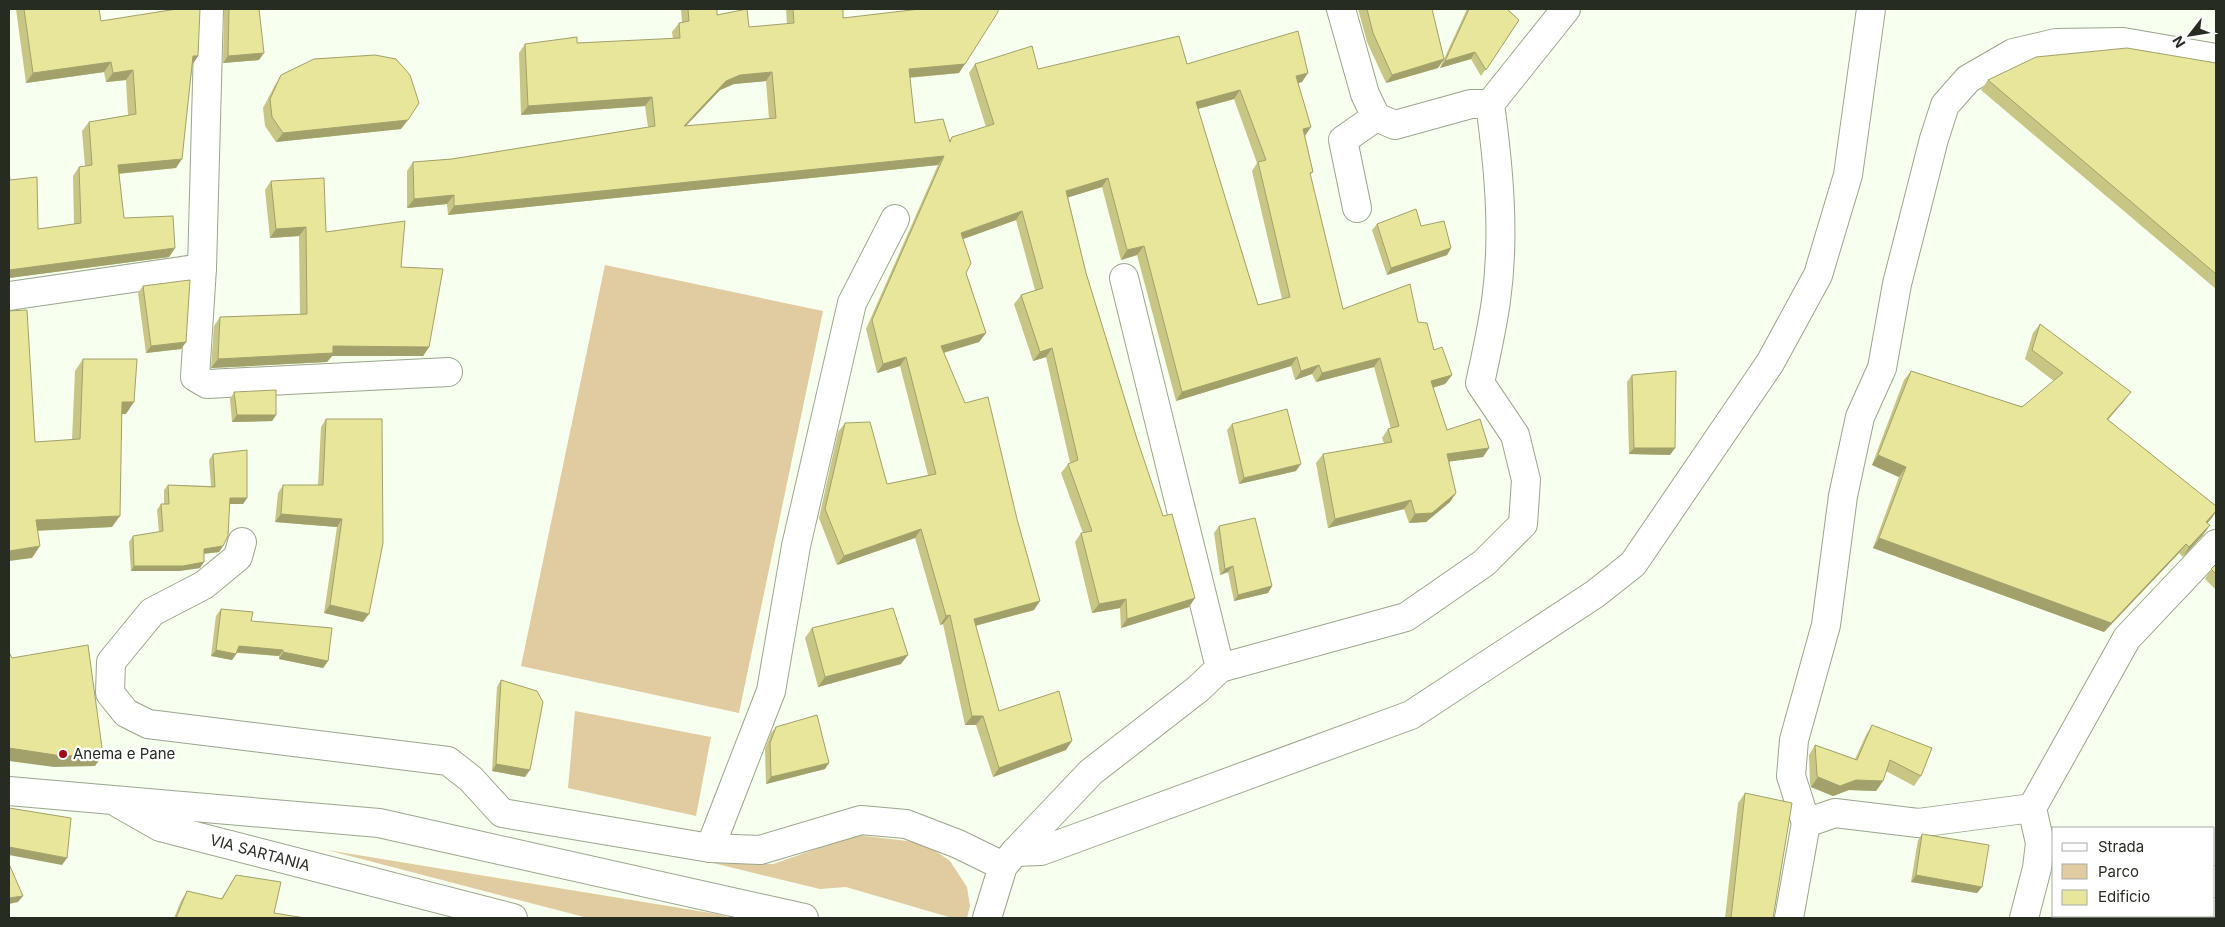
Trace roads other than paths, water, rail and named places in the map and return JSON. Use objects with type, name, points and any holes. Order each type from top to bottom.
[{"type":"street","points":[[209,9],[202,268],[195,377],[207,384],[448,372]]},
{"type":"street","points":[[1341,9],[1365,94],[1376,117],[1395,125],[1471,104],[1490,104]]},
{"type":"street","points":[[989,910],[1009,859],[1091,772],[1198,690],[1220,668],[1406,617],[1484,563],[1524,524],[1526,480],[1515,435],[1480,383],[1496,300],[1500,228],[1499,166],[1490,104],[1566,9]]},
{"type":"street","points":[[242,542],[238,557],[204,585],[152,612],[111,662],[110,693],[126,713],[148,724],[448,761],[471,779],[502,813],[710,848],[760,850],[861,820],[906,824],[958,844],[1009,859],[1041,851],[1412,715],[1595,594],[1633,564],[1770,363],[1818,275],[1848,175],[1871,9]]},
{"type":"street","points":[[1789,918],[1806,823],[1791,776],[1794,740],[1826,625],[1843,496],[1860,417],[1882,368],[1897,284],[1934,139],[1945,105],[1968,78],[2013,53],[2056,43],[2123,42],[2216,58]]},
{"type":"street","points":[[1357,208],[1343,140],[1376,117]]},
{"type":"street","points":[[710,848],[771,691],[796,546],[852,303],[895,219]]},
{"type":"street","points":[[9,296],[202,268]]},
{"type":"street","points":[[1124,278],[1220,668]]},
{"type":"street","points":[[2024,918],[2037,868],[2040,843],[2032,808],[2127,638],[2216,544]]},
{"type":"street","name":"VIA SARTANIA","points":[[9,791],[110,798],[160,827],[513,918]]},
{"type":"street","points":[[110,798],[379,823],[804,918]]},
{"type":"street","points":[[1806,823],[1835,813],[1918,823],[2032,808]]},
{"type":"place","name":"Anema e Pane","points":[[63,754]]}]
